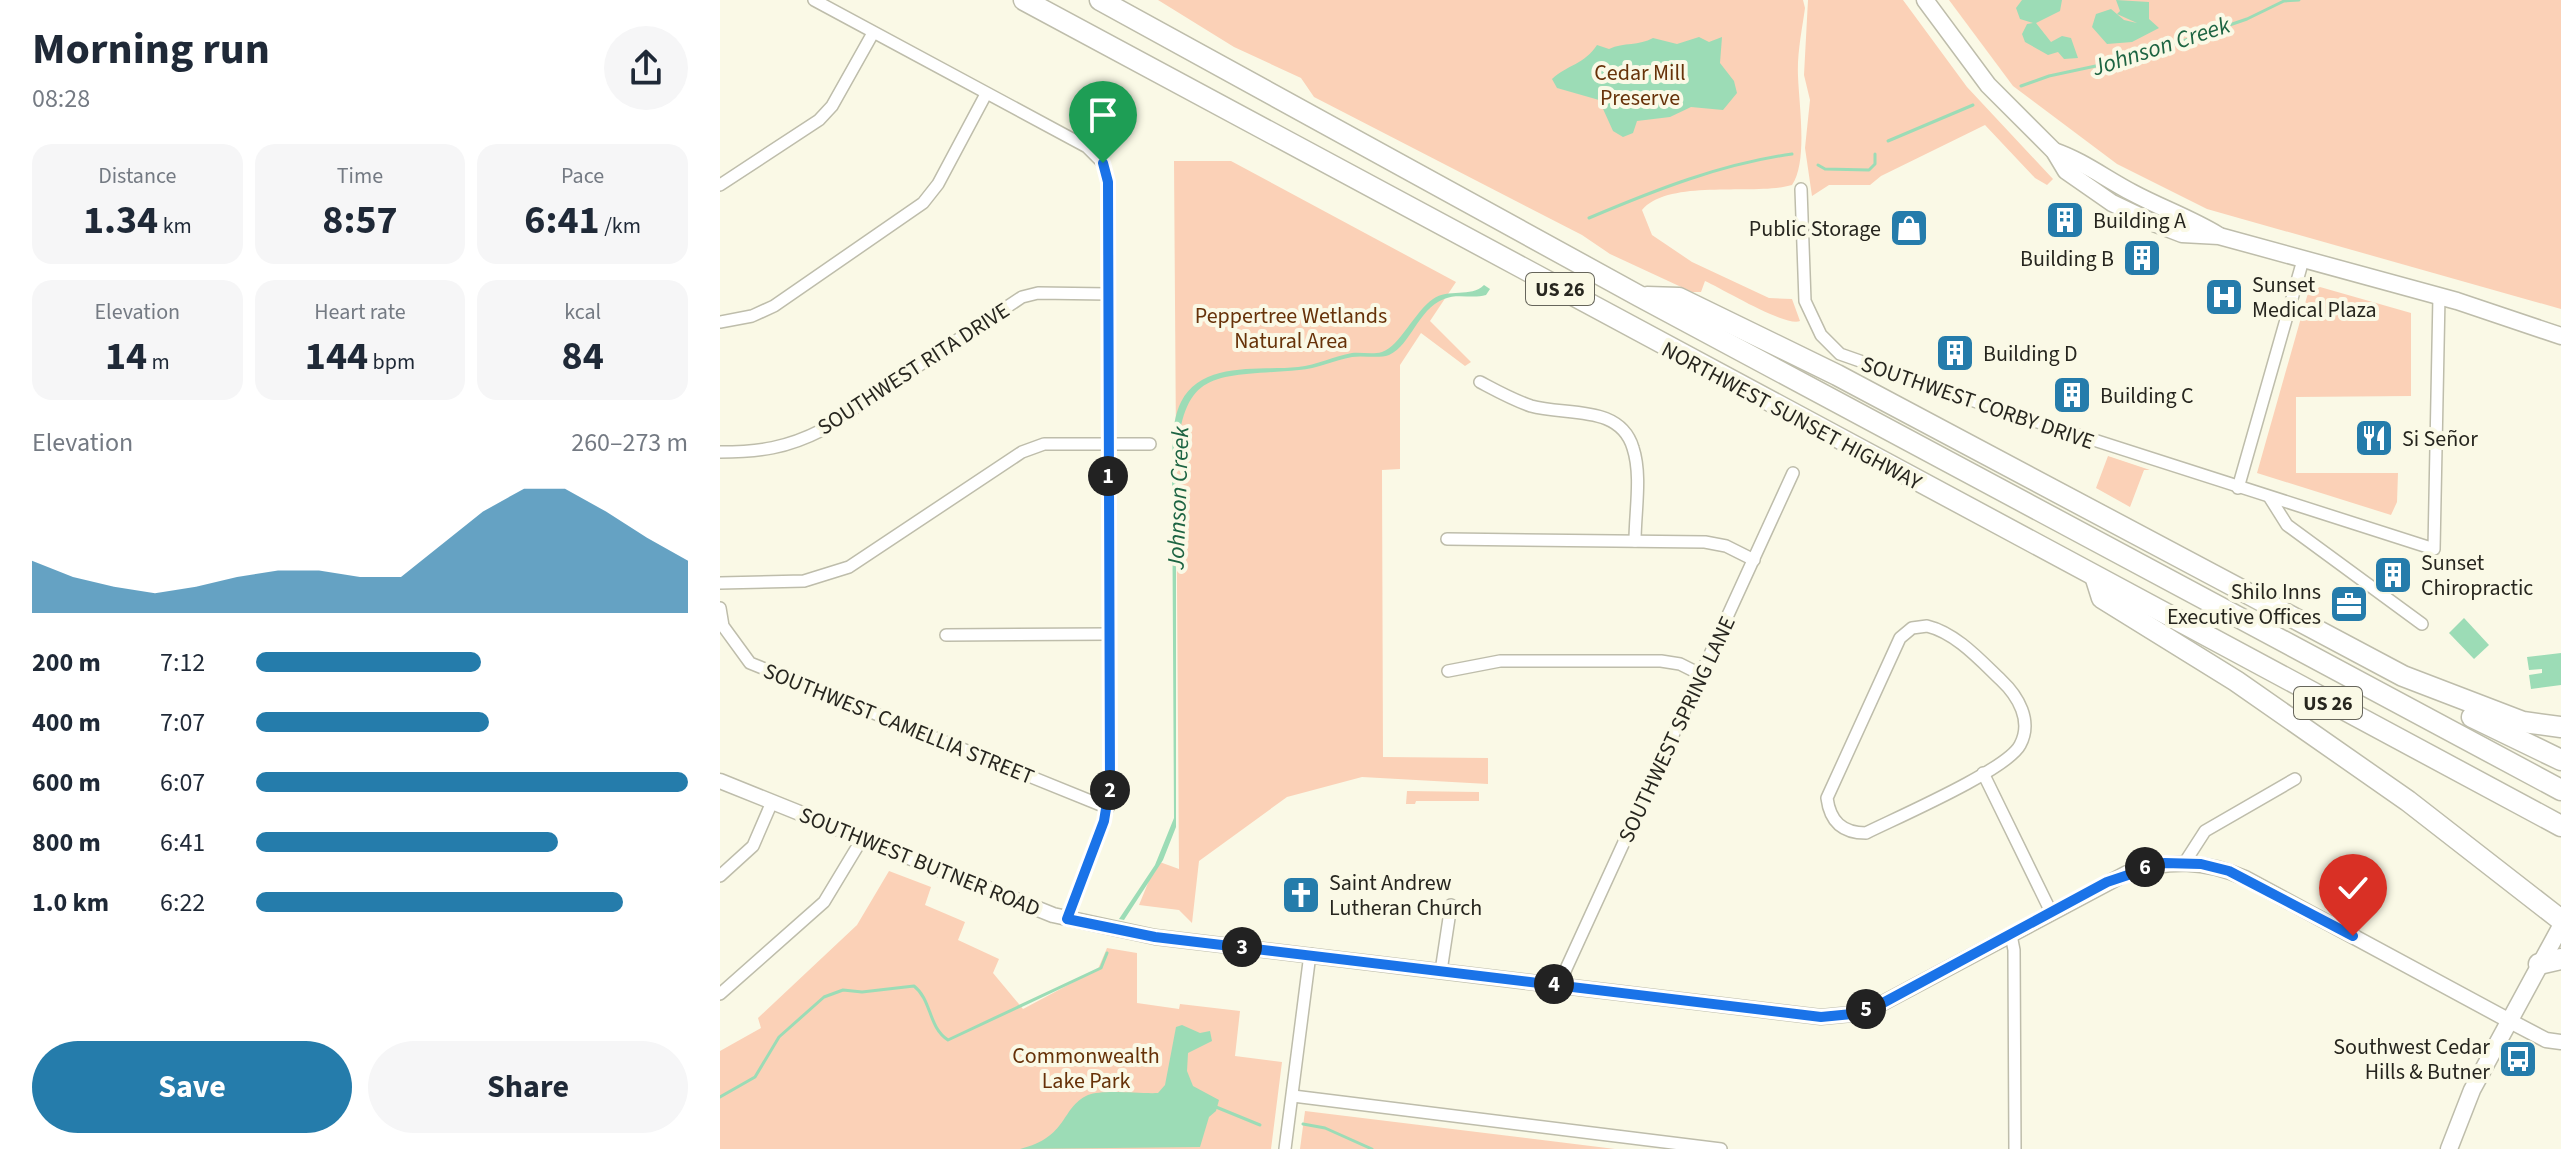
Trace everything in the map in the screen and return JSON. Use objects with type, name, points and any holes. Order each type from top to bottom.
[{"type":"highway","name":"NORTHWEST SUNSET HIGHWAY","points":[[1024,0],[2096,579],[2561,826]]},
{"type":"highway","name":"NORTHWEST SUNSET HIGHWAY","points":[[1100,0],[1639,296],[2561,790]]},
{"type":"highway","points":[[1639,296],[1679,298],[1837,375],[2403,676],[2523,722],[2561,727]]},
{"type":"highway","points":[[2096,579],[2102,598],[2236,681],[2408,801],[2561,923]]},
{"type":"highway","points":[[2403,676],[2432,697],[2561,760]]},
{"type":"highway","points":[[2539,964],[2561,959]]},
{"type":"main road","points":[[1925,0],[1995,93],[2054,151],[2066,171],[2112,203],[2182,234],[2219,236],[2439,296],[2561,336]]},
{"type":"main road","points":[[2054,151],[2077,159],[2131,192],[2188,217],[2219,236]]},
{"type":"main road","points":[[2112,203],[2131,192]]},
{"type":"main road","points":[[2449,1149],[2466,1102],[2561,923]]},
{"type":"street","points":[[814,0],[1087,147],[1103,163],[1108,182],[1108,808],[1067,919]]},
{"type":"street","points":[[720,185],[819,120],[832,106],[873,33]]},
{"type":"street","points":[[720,322],[752,316],[774,306],[923,203],[938,184],[986,94]]},
{"type":"street","name":"SOUTHWEST CORBY DRIVE","points":[[1801,189],[1805,301],[1821,335],[1840,354],[1867,366],[2238,488],[2434,549],[2439,296]]},
{"type":"street","points":[[2238,488],[2303,260]]},
{"type":"street","name":"SOUTHWEST RITA DRIVE","points":[[720,452],[760,452],[790,446],[822,430],[1022,297],[1038,293],[1108,294]]},
{"type":"street","points":[[1480,382],[1533,406],[1595,415],[1616,423],[1627,434],[1635,456],[1635,541]]},
{"type":"street","points":[[720,583],[804,581],[849,567],[1022,452],[1044,444],[1150,444]]},
{"type":"street","name":"SOUTHWEST SPRING LANE","points":[[1564,985],[1565,971],[1793,473]]},
{"type":"street","points":[[2270,498],[2287,525],[2422,624]]},
{"type":"street","points":[[1447,539],[1705,542],[1726,546],[1754,560]]},
{"type":"street","name":"SOUTHWEST CAMELLIA STREET","points":[[720,608],[723,626],[750,663],[1108,808]]},
{"type":"street","points":[[1927,626],[1951,636],[2014,693],[2024,714],[2021,744],[2012,757],[1983,773],[1866,833],[1853,833],[1840,826],[1829,813],[1827,798],[1900,638],[1912,628],[1927,626]]},
{"type":"street","points":[[946,635],[1110,634]]},
{"type":"street","points":[[1448,671],[1500,661],[1661,661],[1680,664],[1700,674]]},
{"type":"street","points":[[1983,773],[2051,912]]},
{"type":"street","points":[[2185,862],[2205,831],[2295,779]]},
{"type":"street","name":"SOUTHWEST BUTNER ROAD","points":[[720,781],[1067,919],[1155,937],[1812,1016],[1841,1016],[1881,1004],[2127,873],[2156,865],[2185,862],[2245,878],[2546,1040],[2561,1042]]},
{"type":"street","points":[[720,876],[753,846],[772,802]]},
{"type":"street","points":[[720,994],[824,902],[862,839]]},
{"type":"street","points":[[1441,971],[1451,905]]},
{"type":"street","points":[[2011,935],[2014,950],[2015,1149]]},
{"type":"street","points":[[1285,1149],[1310,954]]},
{"type":"street","points":[[1293,1096],[1721,1149]]},
{"type":"green space","name":"Cedar Mill Preserve","points":[[1158,0],[1803,0],[1805,8],[1798,67],[1801,148],[1797,175],[1792,185],[1672,194],[1655,200],[1642,210],[1652,235],[1692,262],[1769,298],[1792,299],[1800,321],[1768,313],[1705,281],[1701,292],[1692,292],[1610,254],[1582,235],[1314,97],[1301,78],[1234,47]]},
{"type":"green space","points":[[1808,0],[1903,0],[1967,87],[2053,179],[2047,185],[2035,178],[1985,125],[1881,176],[1870,185],[1829,185],[1812,196],[1805,148],[1810,100],[1804,75]]},
{"type":"green space","points":[[1949,0],[2561,0],[2561,309],[2207,209],[2117,164],[2013,86]]},
{"type":"green space","name":"Peppertree Wetlands Natural Area","points":[[1174,161],[1231,161],[1456,282],[1430,321],[1471,362],[1465,366],[1421,333],[1400,365],[1400,469],[1382,470],[1383,757],[1488,758],[1488,784],[1362,777],[1287,797],[1199,861],[1192,923],[1179,910],[1139,905],[1157,861],[1179,869]]},
{"type":"green space","points":[[2320,287],[2411,313],[2411,396],[2296,397],[2296,473],[2398,473],[2397,502],[2391,515],[2257,473],[2308,293]]},
{"type":"green space","points":[[2108,456],[2150,470],[2144,470],[2130,507],[2096,488]]},
{"type":"green space","points":[[1407,791],[1479,792],[1479,801],[1416,801],[1415,804],[1406,804]]},
{"type":"green space","name":"Commonwealth Lake Park","points":[[889,871],[931,887],[925,905],[965,922],[958,940],[999,959],[993,973],[1023,1009],[1098,969],[1107,948],[1137,953],[1137,1003],[1179,1009],[1180,1004],[1240,1011],[1235,1056],[1282,1062],[1271,1149],[720,1149],[720,1051],[761,1028],[758,1018],[857,925]]},
{"type":"green space","points":[[1305,1111],[1615,1149],[1300,1149]]},
{"type":"shaded area","points":[[2022,0],[2062,0],[2060,11],[2036,23],[2051,42],[2062,36],[2071,38],[2078,58],[2064,59],[2058,52],[2048,55],[2025,42],[2022,34],[2027,24],[2033,23],[2020,19],[2016,8]]},
{"type":"shaded area","points":[[2116,0],[2149,2],[2149,19],[2159,28],[2132,42],[2107,44],[2092,27],[2096,14],[2111,9],[2124,20],[2137,23],[2117,14],[2120,11]]},
{"type":"shaded area","points":[[1699,37],[1709,42],[1722,37],[1720,63],[1734,81],[1737,93],[1723,110],[1691,107],[1670,117],[1637,121],[1633,133],[1623,137],[1613,131],[1599,100],[1557,88],[1552,79],[1587,56],[1597,45],[1609,49],[1653,38],[1677,44]]},
{"type":"shaded area","points":[[1484,285],[1490,289],[1486,295],[1449,297],[1435,304],[1404,343],[1389,355],[1352,357],[1306,369],[1223,378],[1207,384],[1195,394],[1179,435],[1176,468],[1176,827],[1163,860],[1124,920],[1119,919],[1155,865],[1174,818],[1172,468],[1174,426],[1181,402],[1203,379],[1217,374],[1234,370],[1298,367],[1352,353],[1382,352],[1395,343],[1433,299],[1445,294],[1473,291]]},
{"type":"shaded area","points":[[2464,618],[2489,645],[2474,659],[2449,633]]},
{"type":"shaded area","points":[[2561,653],[2561,685],[2531,689],[2529,675],[2542,673],[2542,669],[2529,670],[2527,657]]},
{"type":"shaded area","points":[[1182,1025],[1200,1033],[1210,1031],[1212,1041],[1188,1053],[1187,1071],[1193,1086],[1219,1100],[1216,1111],[1209,1117],[1200,1147],[1020,1149],[1036,1144],[1056,1130],[1072,1107],[1088,1095],[1158,1093],[1165,1085],[1176,1027]]},
{"type":"waterway","name":"Johnson Creek","points":[[2021,86],[2049,76],[2133,58],[2247,19],[2284,1],[2299,0]]},
{"type":"waterway","name":"Johnson Creek","points":[[1888,141],[1973,105]]},
{"type":"waterway","name":"Johnson Creek","points":[[1589,218],[1689,179],[1740,164],[1792,154]]},
{"type":"waterway","name":"Johnson Creek","points":[[1818,165],[1825,169],[1869,170],[1875,164],[1875,154]]},
{"type":"waterway","name":"Johnson Creek","points":[[720,1097],[755,1077],[779,1037],[824,997],[843,990],[862,992],[914,986],[924,999],[937,1028],[948,1040],[1101,968],[1107,953]]},
{"type":"waterway","points":[[1216,1107],[1260,1125]]},
{"type":"waterway","points":[[1303,1124],[1325,1128],[1372,1149]]},
{"type":"place","name":"Building A","points":[[2065,220]]},
{"type":"place","name":"Public Storage","points":[[1909,228]]},
{"type":"place","name":"Building B","points":[[2142,258]]},
{"type":"place","name":"Sunset Medical Plaza","points":[[2224,297]]},
{"type":"place","name":"Building D","points":[[1955,353]]},
{"type":"place","name":"Building C","points":[[2072,395]]},
{"type":"place","name":"Si Señor","points":[[2374,438]]},
{"type":"place","name":"Sunset Chiropractic","points":[[2393,575]]},
{"type":"place","name":"Shilo Inns Executive Offices","points":[[2349,604]]},
{"type":"place","name":"Saint Andrew Lutheran Church","points":[[1301,895]]},
{"type":"place","name":"Southwest Cedar Hills & Butner","points":[[2518,1059]]},
{"type":"route","points":[[1103,163],[1108,182],[1110,784],[1104,821],[1067,919],[1155,937],[1821,1017],[1852,1014],[1881,1004],[2107,882],[2164,863],[2185,862],[2229,871],[2353,936]]}]
